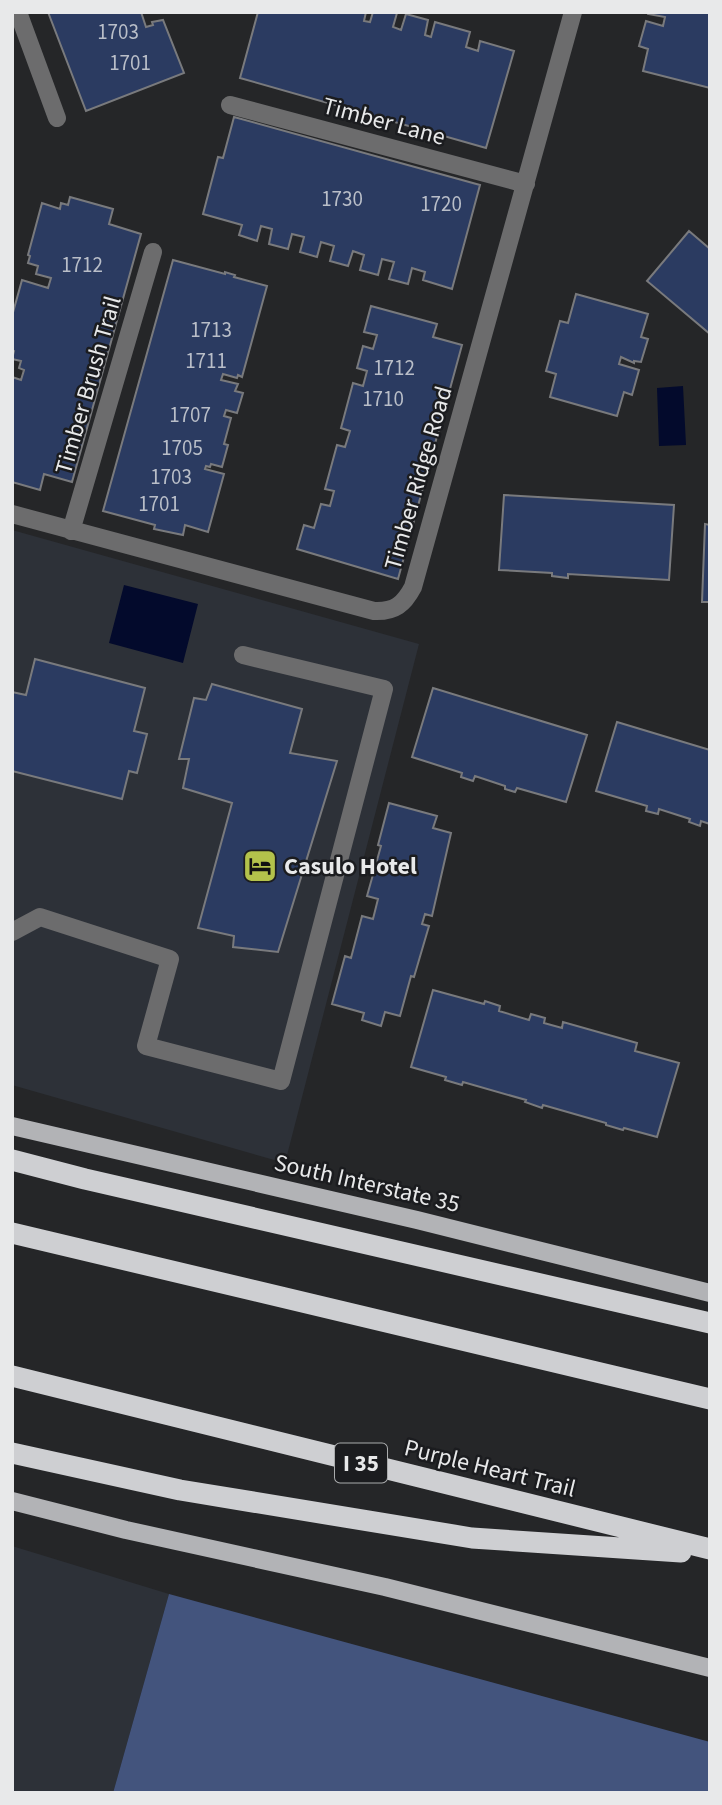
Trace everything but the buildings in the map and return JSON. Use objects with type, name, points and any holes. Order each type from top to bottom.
[{"type":"highway","points":[[12,1160],[710,1323]]},
{"type":"highway","points":[[12,1233],[710,1399]]},
{"type":"highway","name":"Purple Heart Trail","points":[[12,1376],[710,1552]]},
{"type":"highway","points":[[12,1453],[180,1490],[472,1538],[710,1552]]},
{"type":"main road","name":"South Interstate 35","points":[[12,1125],[430,1223],[710,1293]]},
{"type":"main road","points":[[12,1501],[126,1530],[385,1587],[710,1668]]},
{"type":"street","points":[[18,12],[57,118]]},
{"type":"street","name":"Timber Ridge Road","points":[[12,514],[374,611],[387,612],[407,599],[413,587],[573,12]]},
{"type":"street","name":"Timber Lane","points":[[230,105],[526,184]]},
{"type":"street","name":"Timber Brush Trail","points":[[71,531],[153,252]]},
{"type":"street","points":[[12,932],[40,917],[170,959],[146,1046],[281,1081],[384,689],[243,655]]},
{"type":"shaded area","points":[[683,386],[686,445],[659,446],[657,388]]},
{"type":"shaded area","points":[[12,530],[419,644],[285,1163],[12,1085]]},
{"type":"shaded area","points":[[124,585],[198,604],[183,663],[109,643]]},
{"type":"shaded area","points":[[12,1546],[169,1594],[113,1793],[12,1793]]},
{"type":"shaded area","points":[[169,1594],[710,1742],[710,1793],[113,1793]]},
{"type":"place","name":"Casulo Hotel","points":[[260,866]]}]
